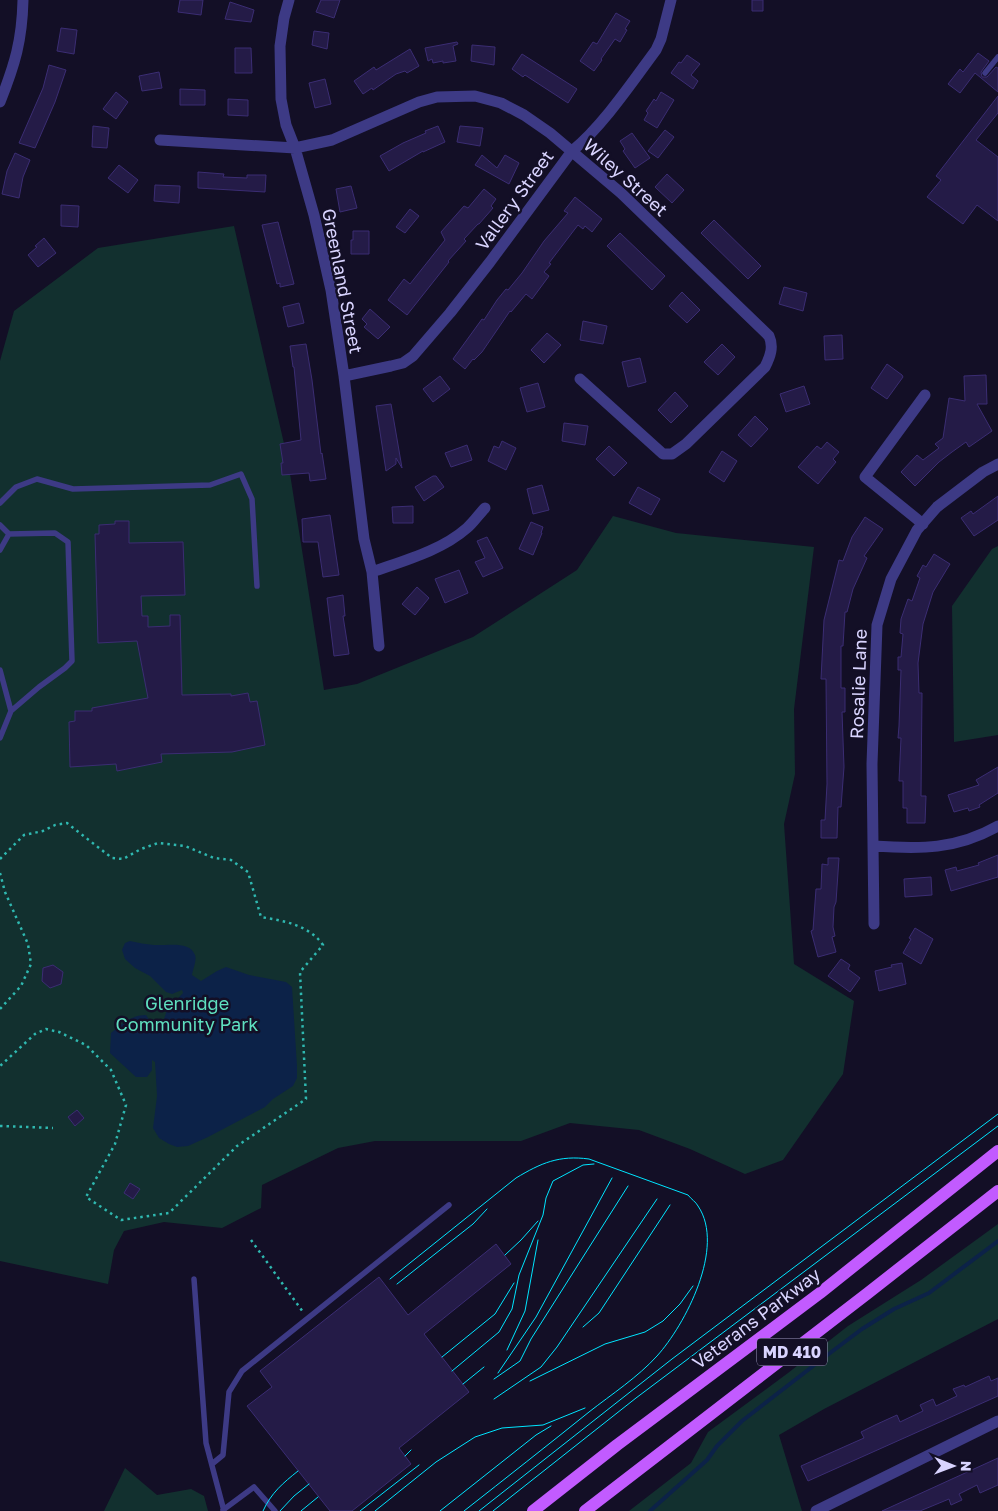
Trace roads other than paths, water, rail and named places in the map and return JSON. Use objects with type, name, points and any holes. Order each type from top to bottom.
[{"type":"main road","name":"Veterans Parkway","points":[[533,1511],[716,1370],[820,1293],[998,1151]]},
{"type":"main road","name":"MD 410","points":[[586,1511],[998,1191]]},
{"type":"street","points":[[0,102],[18,52],[24,0]]},
{"type":"street","name":"Greenland Street","points":[[289,0],[280,46],[279,72],[283,107],[286,125],[295,148],[314,215],[330,290],[344,376],[364,538],[372,572],[379,646]]},
{"type":"street","name":"Vallery Street","points":[[344,376],[402,363],[413,356],[479,277],[547,187],[572,150],[596,127],[656,50],[661,39],[671,0]]},
{"type":"street","name":"Wiley Street","points":[[160,140],[295,148],[340,136],[419,102],[437,97],[475,96],[501,103],[524,115],[572,150],[628,200],[769,336],[772,342],[772,350],[765,366],[686,444],[672,454],[663,454],[580,378]]},
{"type":"street","points":[[923,524],[865,477],[926,395]]},
{"type":"street","name":"Rosalie Lane","points":[[874,924],[872,764],[877,626],[891,579],[917,530],[937,507],[983,472],[998,464]]},
{"type":"street","points":[[372,572],[451,540],[467,528],[485,508]]},
{"type":"street","points":[[873,846],[911,849],[945,847],[982,835],[998,826]]},
{"type":"street","points":[[816,1511],[998,1421]]},
{"type":"lane","points":[[985,73],[998,57]]},
{"type":"lane","points":[[0,503],[16,487],[37,479],[74,488],[93,488],[210,485],[241,474],[252,499],[256,586]]},
{"type":"lane","points":[[0,525],[10,534],[55,533],[68,542],[72,661],[12,711],[0,738]]},
{"type":"lane","points":[[0,550],[10,534]]},
{"type":"lane","points":[[0,670],[12,711]]},
{"type":"lane","points":[[212,1464],[223,1455],[229,1392],[242,1371],[449,1205]]},
{"type":"lane","points":[[194,1279],[206,1443],[224,1510],[254,1487],[275,1511]]},
{"type":"water","points":[[130,941],[154,945],[188,947],[195,955],[192,975],[201,981],[226,967],[249,975],[286,982],[292,987],[297,1066],[297,1078],[293,1086],[273,1099],[265,1107],[188,1146],[177,1147],[159,1138],[153,1128],[157,1096],[155,1062],[152,1060],[152,1070],[147,1077],[136,1077],[110,1053],[111,1033],[131,1018],[141,1015],[146,1015],[157,1032],[160,1031],[167,1010],[183,993],[182,990],[172,994],[166,992],[150,976],[135,968],[125,959],[122,950],[125,943]]},
{"type":"waterway","points":[[650,1511],[707,1460],[717,1446],[742,1421],[862,1329],[894,1309],[929,1293],[998,1241]]},
{"type":"tram line","points":[[479,1511],[672,1359],[998,1114]]},
{"type":"tram line","points":[[493,1511],[636,1398],[998,1126]]},
{"type":"tram line","points":[[390,1279],[516,1178],[542,1164],[559,1159],[589,1159],[688,1195],[697,1205],[705,1223],[707,1242],[705,1263],[698,1285],[690,1306],[657,1356],[633,1378],[464,1511]]},
{"type":"tram line","points":[[452,1371],[499,1332],[512,1309],[519,1275],[543,1215],[546,1198],[553,1181],[583,1165],[594,1164]]},
{"type":"tram line","points":[[498,1373],[536,1317],[612,1178]]},
{"type":"tram line","points":[[494,1379],[520,1361],[531,1339],[628,1186]]},
{"type":"tram line","points":[[494,1399],[541,1367],[557,1347],[657,1199]]},
{"type":"tram line","points":[[583,1327],[599,1313],[670,1205]]},
{"type":"tram line","points":[[397,1284],[473,1224],[487,1209]]},
{"type":"tram line","points":[[505,1255],[538,1221]]},
{"type":"tram line","points":[[507,1350],[525,1311],[538,1240]]},
{"type":"tram line","points":[[442,1357],[495,1314],[514,1283]]},
{"type":"tram line","points":[[530,1381],[605,1344],[645,1332],[663,1321],[680,1304],[693,1286]]},
{"type":"tram line","points":[[463,1384],[484,1367]]},
{"type":"tram line","points":[[375,1511],[436,1462],[475,1437],[502,1428],[543,1425],[585,1408]]},
{"type":"tram line","points":[[440,1511],[536,1435],[551,1426]]},
{"type":"tram line","points":[[405,1456],[411,1450]]},
{"type":"tram line","points":[[360,1511],[419,1465]]},
{"type":"tram line","points":[[263,1511],[278,1489],[298,1471]]},
{"type":"tram line","points":[[280,1511],[309,1484]]},
{"type":"tram line","points":[[301,1511],[318,1497]]},
{"type":"park label","name":"Glenridge Community Park","points":[[187,1013]]}]
